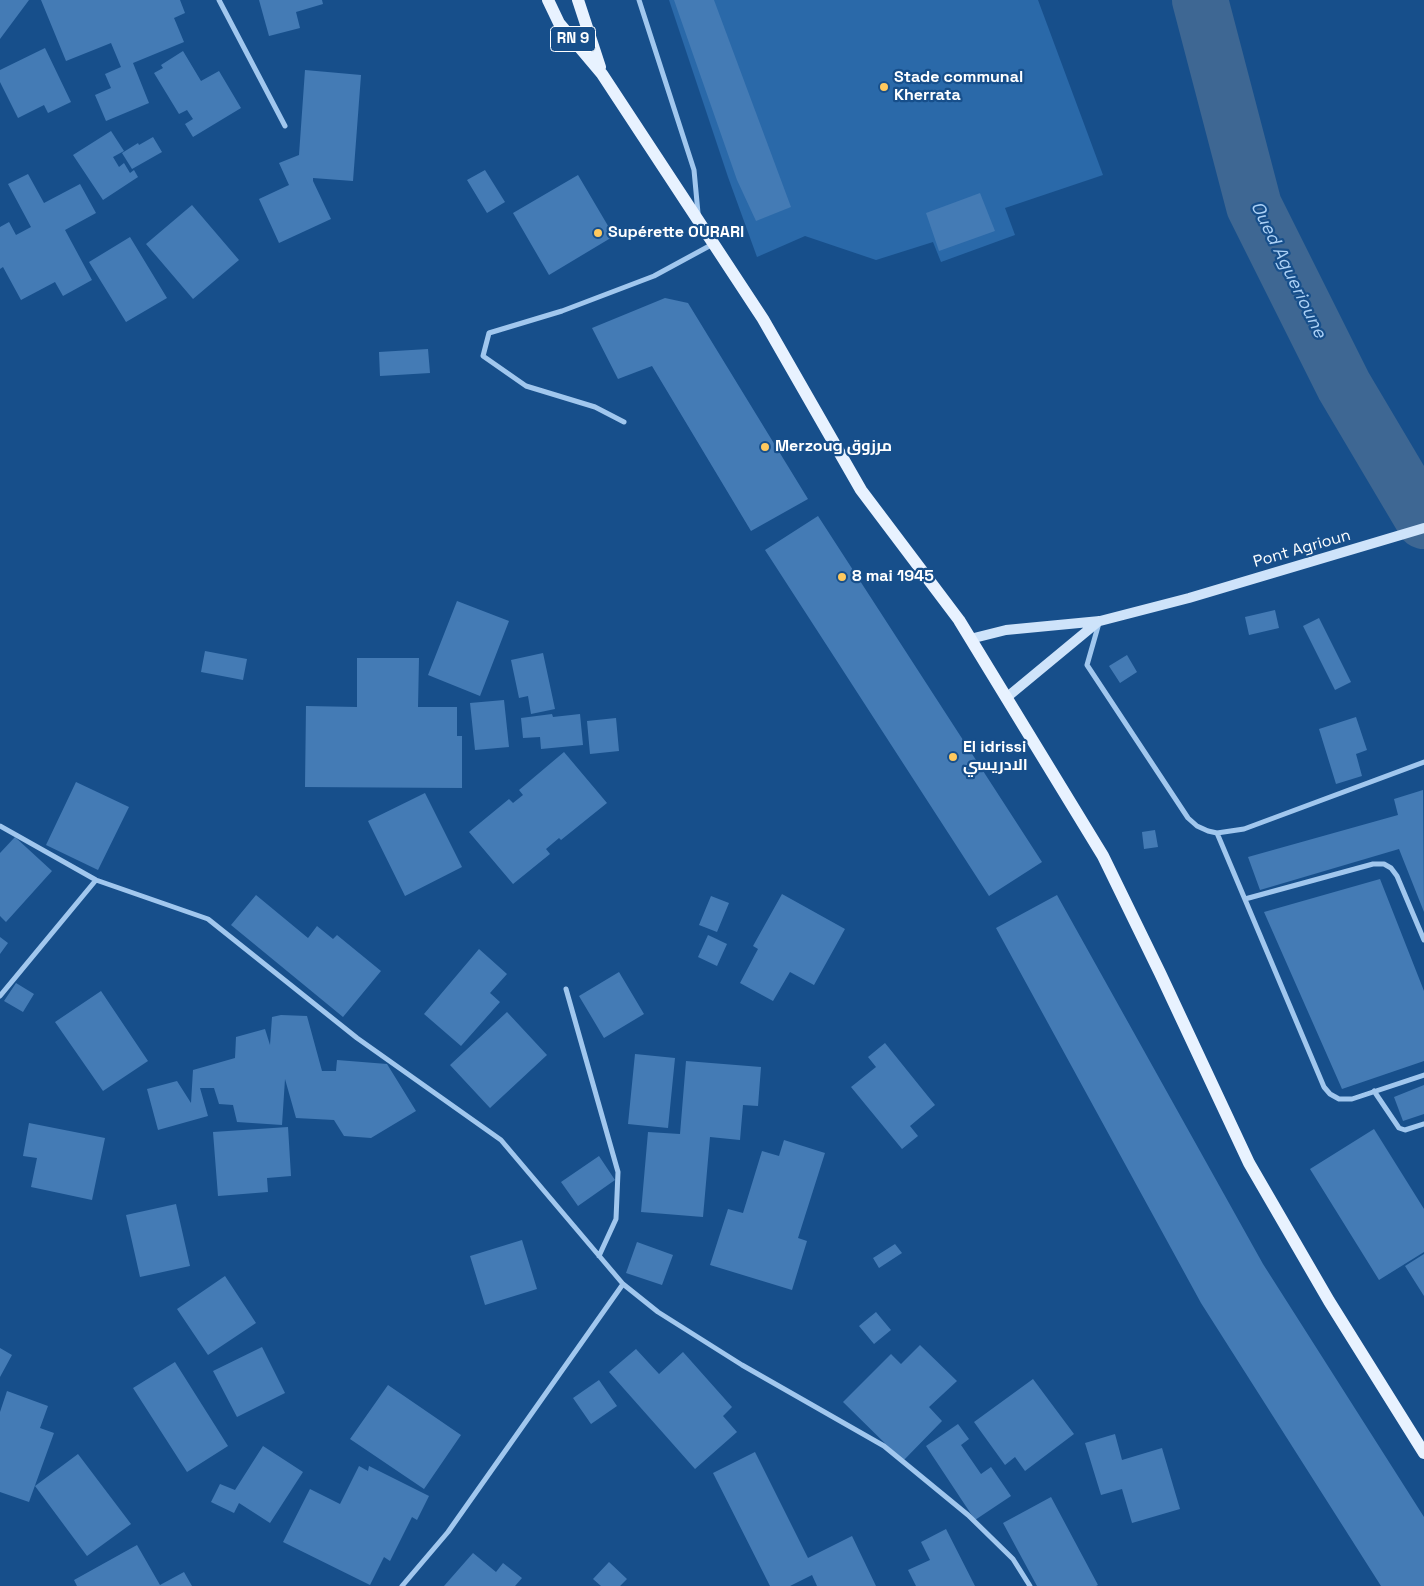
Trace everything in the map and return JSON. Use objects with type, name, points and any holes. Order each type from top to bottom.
[{"type":"main road","name":"RN 9","points":[[548,0],[559,23],[602,74],[763,319],[861,490],[959,620],[1103,856],[1249,1163],[1329,1301],[1424,1453]]},
{"type":"main road","name":"RN 9","points":[[578,0],[602,74]]},
{"type":"main road","name":"Pont Agrioun","points":[[970,639],[1006,630],[1100,620],[1189,598],[1424,528]]},
{"type":"main road","points":[[1006,698],[1100,620]]},
{"type":"street","points":[[219,0],[285,126]]},
{"type":"street","points":[[639,0],[694,170],[699,222]]},
{"type":"street","points":[[624,422],[595,407],[526,386],[483,356],[489,333],[562,311],[654,276],[713,244]]},
{"type":"street","points":[[1100,620],[1087,665],[1188,818],[1197,826],[1217,833],[1244,829],[1424,762]]},
{"type":"street","points":[[0,826],[96,880],[208,919],[357,1038],[501,1140],[623,1284],[658,1312],[742,1365],[884,1446],[968,1515],[1013,1559],[1030,1586]]},
{"type":"street","points":[[1217,833],[1324,1087],[1330,1094],[1339,1099],[1352,1099],[1424,1075]]},
{"type":"street","points":[[1245,899],[1373,864],[1384,864],[1391,868],[1397,876],[1424,940]]},
{"type":"street","points":[[0,996],[96,880]]},
{"type":"street","points":[[566,990],[618,1172],[616,1219],[599,1256]]},
{"type":"street","points":[[1374,1091],[1399,1128],[1405,1130],[1424,1124]]},
{"type":"street","points":[[402,1586],[448,1532],[623,1284]]},
{"type":"shaded area","name":"Stade communal Kherrata","points":[[669,0],[1038,0],[1103,175],[1005,208],[1015,235],[941,262],[933,242],[876,260],[805,236],[757,257],[728,177]]},
{"type":"building","points":[[0,0],[29,0],[0,39]]},
{"type":"building","points":[[41,0],[180,0],[185,13],[174,18],[184,42],[133,63],[149,103],[106,121],[95,95],[111,88],[105,74],[121,67],[111,43],[66,61]]},
{"type":"building","points":[[259,0],[322,0],[323,4],[296,12],[300,28],[269,36]]},
{"type":"building","points":[[674,0],[714,0],[791,207],[756,221],[737,180]]},
{"type":"building","points":[[45,48],[71,102],[48,113],[44,105],[18,118],[0,82],[0,70]]},
{"type":"building","points":[[183,51],[201,81],[219,71],[241,108],[193,137],[185,124],[193,119],[187,110],[179,114],[154,73],[163,68],[161,65]]},
{"type":"building","points":[[305,70],[361,75],[353,181],[313,178],[331,219],[279,243],[259,199],[289,185],[279,163],[299,155]]},
{"type":"building","points":[[111,131],[124,151],[113,157],[119,167],[124,163],[130,173],[134,170],[138,177],[103,200],[73,155]]},
{"type":"building","points":[[153,137],[162,152],[132,169],[122,153],[138,143],[139,145]]},
{"type":"building","points":[[485,170],[505,202],[487,213],[467,180]]},
{"type":"building","points":[[28,174],[44,203],[80,184],[96,213],[65,230],[92,280],[63,296],[55,282],[21,300],[3,267],[0,269],[0,227],[9,222],[16,235],[31,227],[8,184]]},
{"type":"building","points":[[578,175],[614,236],[549,275],[513,213]]},
{"type":"building","points":[[980,193],[995,231],[939,251],[926,213]]},
{"type":"building","points":[[192,205],[239,260],[193,299],[146,244]]},
{"type":"building","points":[[130,237],[167,298],[126,322],[89,262]]},
{"type":"building","points":[[665,298],[688,303],[808,499],[751,531],[652,366],[618,379],[592,328]]},
{"type":"building","points":[[428,349],[430,373],[380,376],[379,352]]},
{"type":"building","points":[[818,516],[1042,862],[989,896],[765,550]]},
{"type":"building","points":[[457,601],[509,621],[480,696],[428,675]]},
{"type":"building","points":[[1275,610],[1279,628],[1249,635],[1245,617]]},
{"type":"building","points":[[1319,618],[1351,682],[1335,690],[1303,626]]},
{"type":"building","points":[[205,651],[247,659],[243,680],[201,672]]},
{"type":"building","points":[[543,653],[555,709],[531,714],[528,696],[519,698],[511,660]]},
{"type":"building","points":[[1127,655],[1137,672],[1120,683],[1109,666]]},
{"type":"building","points":[[357,658],[419,658],[418,707],[457,707],[457,736],[462,736],[462,788],[305,787],[306,706],[357,707]]},
{"type":"building","points":[[504,700],[509,747],[475,750],[470,703]]},
{"type":"building","points":[[552,714],[553,717],[580,714],[583,745],[541,749],[540,737],[523,738],[521,718]]},
{"type":"building","points":[[1356,717],[1367,750],[1356,754],[1362,776],[1336,784],[1319,729]]},
{"type":"building","points":[[616,718],[619,751],[590,754],[587,721]]},
{"type":"building","points":[[564,752],[607,803],[561,840],[559,838],[546,849],[550,854],[513,884],[469,832],[509,799],[513,803],[523,795],[519,790]]},
{"type":"building","points":[[76,782],[129,807],[98,870],[46,845]]},
{"type":"building","points":[[1423,790],[1424,912],[1399,849],[1260,890],[1248,857],[1398,815],[1394,799]]},
{"type":"building","points":[[425,793],[462,867],[405,896],[368,821]]},
{"type":"building","points":[[1155,830],[1158,847],[1144,849],[1142,832]]},
{"type":"building","points":[[15,837],[52,871],[6,922],[0,916],[0,853]]},
{"type":"building","points":[[1380,879],[1424,991],[1424,1061],[1342,1089],[1264,912]]},
{"type":"building","points":[[782,894],[845,929],[814,985],[790,972],[773,1001],[740,983],[758,949],[753,946]]},
{"type":"building","points":[[256,895],[308,938],[317,926],[333,939],[337,935],[381,971],[343,1017],[231,925]]},
{"type":"building","points":[[1057,895],[1263,1264],[1424,1517],[1424,1586],[1381,1586],[1201,1303],[996,928]]},
{"type":"building","points":[[711,896],[729,903],[717,932],[699,925]]},
{"type":"building","points":[[708,935],[727,944],[717,966],[698,957]]},
{"type":"building","points":[[0,937],[8,943],[0,954]]},
{"type":"building","points":[[479,949],[507,974],[490,993],[500,1002],[461,1046],[424,1014]]},
{"type":"building","points":[[619,972],[644,1014],[604,1038],[579,996]]},
{"type":"building","points":[[16,983],[34,994],[23,1012],[4,1001]]},
{"type":"building","points":[[101,991],[148,1061],[103,1091],[55,1022]]},
{"type":"building","points":[[507,1012],[547,1055],[490,1108],[450,1065]]},
{"type":"building","points":[[281,1015],[307,1016],[322,1071],[336,1071],[337,1060],[387,1064],[416,1111],[371,1138],[344,1136],[334,1120],[296,1118],[285,1079],[282,1125],[237,1122],[233,1105],[219,1104],[214,1088],[200,1088],[208,1116],[158,1130],[147,1089],[177,1081],[191,1103],[193,1070],[235,1058],[236,1037],[265,1029],[270,1045],[272,1017]]},
{"type":"building","points":[[885,1043],[935,1105],[910,1126],[918,1136],[902,1149],[851,1087],[876,1067],[868,1057]]},
{"type":"building","points":[[635,1054],[675,1058],[668,1128],[628,1124]]},
{"type":"building","points":[[686,1061],[761,1067],[758,1106],[743,1105],[740,1140],[710,1137],[703,1217],[641,1212],[648,1132],[680,1134]]},
{"type":"building","points":[[1424,1085],[1424,1114],[1403,1121],[1394,1097]]},
{"type":"building","points":[[29,1123],[105,1138],[92,1200],[31,1187],[37,1158],[23,1156]]},
{"type":"building","points":[[288,1127],[291,1176],[267,1178],[268,1192],[218,1196],[213,1132]]},
{"type":"building","points":[[1374,1129],[1424,1209],[1424,1252],[1379,1280],[1310,1169]]},
{"type":"building","points":[[784,1140],[825,1153],[798,1238],[807,1241],[792,1290],[710,1265],[728,1209],[743,1213],[762,1151],[779,1156]]},
{"type":"building","points":[[599,1156],[615,1180],[578,1206],[561,1182]]},
{"type":"building","points":[[176,1204],[190,1266],[140,1277],[126,1215]]},
{"type":"building","points":[[522,1240],[537,1289],[485,1305],[470,1256]]},
{"type":"building","points":[[637,1242],[673,1255],[662,1285],[626,1273]]},
{"type":"building","points":[[895,1244],[902,1253],[879,1268],[873,1258]]},
{"type":"building","points":[[1424,1254],[1424,1296],[1405,1266]]},
{"type":"building","points":[[225,1276],[256,1323],[208,1355],[177,1309]]},
{"type":"building","points":[[876,1312],[891,1330],[874,1344],[859,1326]]},
{"type":"building","points":[[920,1345],[957,1381],[929,1407],[942,1421],[903,1461],[843,1402],[891,1354],[901,1364]]},
{"type":"building","points":[[262,1347],[285,1393],[237,1417],[213,1371]]},
{"type":"building","points":[[0,1348],[12,1355],[0,1377]]},
{"type":"building","points":[[636,1349],[659,1374],[683,1352],[732,1407],[723,1416],[737,1432],[695,1469],[609,1372]]},
{"type":"building","points":[[175,1362],[228,1446],[187,1472],[133,1388]]},
{"type":"building","points":[[1033,1379],[1074,1434],[1025,1471],[1015,1457],[1005,1465],[974,1422]]},
{"type":"building","points":[[599,1380],[617,1406],[591,1424],[573,1398]]},
{"type":"building","points":[[388,1385],[461,1435],[424,1489],[350,1439]]},
{"type":"building","points":[[7,1391],[48,1406],[40,1428],[54,1433],[29,1502],[0,1492],[0,1412]]},
{"type":"building","points":[[958,1424],[969,1439],[961,1445],[981,1474],[991,1467],[1011,1496],[975,1520],[926,1446]]},
{"type":"building","points":[[1115,1434],[1122,1460],[1162,1448],[1180,1509],[1132,1523],[1122,1489],[1101,1495],[1085,1443]]},
{"type":"building","points":[[263,1446],[303,1472],[270,1523],[239,1503],[234,1513],[211,1502],[220,1484],[235,1490]]},
{"type":"building","points":[[755,1452],[808,1558],[852,1536],[876,1586],[817,1586],[812,1575],[790,1586],[770,1586],[713,1473]]},
{"type":"building","points":[[78,1454],[131,1524],[87,1556],[35,1486]]},
{"type":"building","points":[[359,1466],[368,1471],[369,1466],[429,1496],[417,1520],[412,1517],[390,1561],[384,1557],[370,1585],[283,1542],[310,1489],[340,1504]]},
{"type":"building","points":[[1051,1497],[1098,1585],[1037,1586],[1003,1523]]},
{"type":"building","points":[[946,1529],[975,1586],[916,1586],[908,1570],[930,1560],[921,1542]]},
{"type":"building","points":[[137,1545],[160,1585],[184,1572],[192,1586],[77,1586],[74,1580]]},
{"type":"building","points":[[473,1553],[496,1572],[503,1563],[522,1578],[515,1586],[444,1586]]},
{"type":"building","points":[[609,1562],[627,1579],[620,1586],[601,1586],[593,1579]]},
{"type":"waterway","name":"Oued Aguerioune","points":[[1200,0],[1254,206],[1344,386],[1424,521]]},
{"type":"place","name":"Stade communal Kherrata","points":[[884,87]]},
{"type":"place","name":"Supérette OURARI","points":[[598,233]]},
{"type":"place","name":"Merzoug مرزوق","points":[[765,447]]},
{"type":"place","name":"8 mai 1945","points":[[842,577]]},
{"type":"place","name":"El idrissi الادريسي","points":[[953,757]]}]
